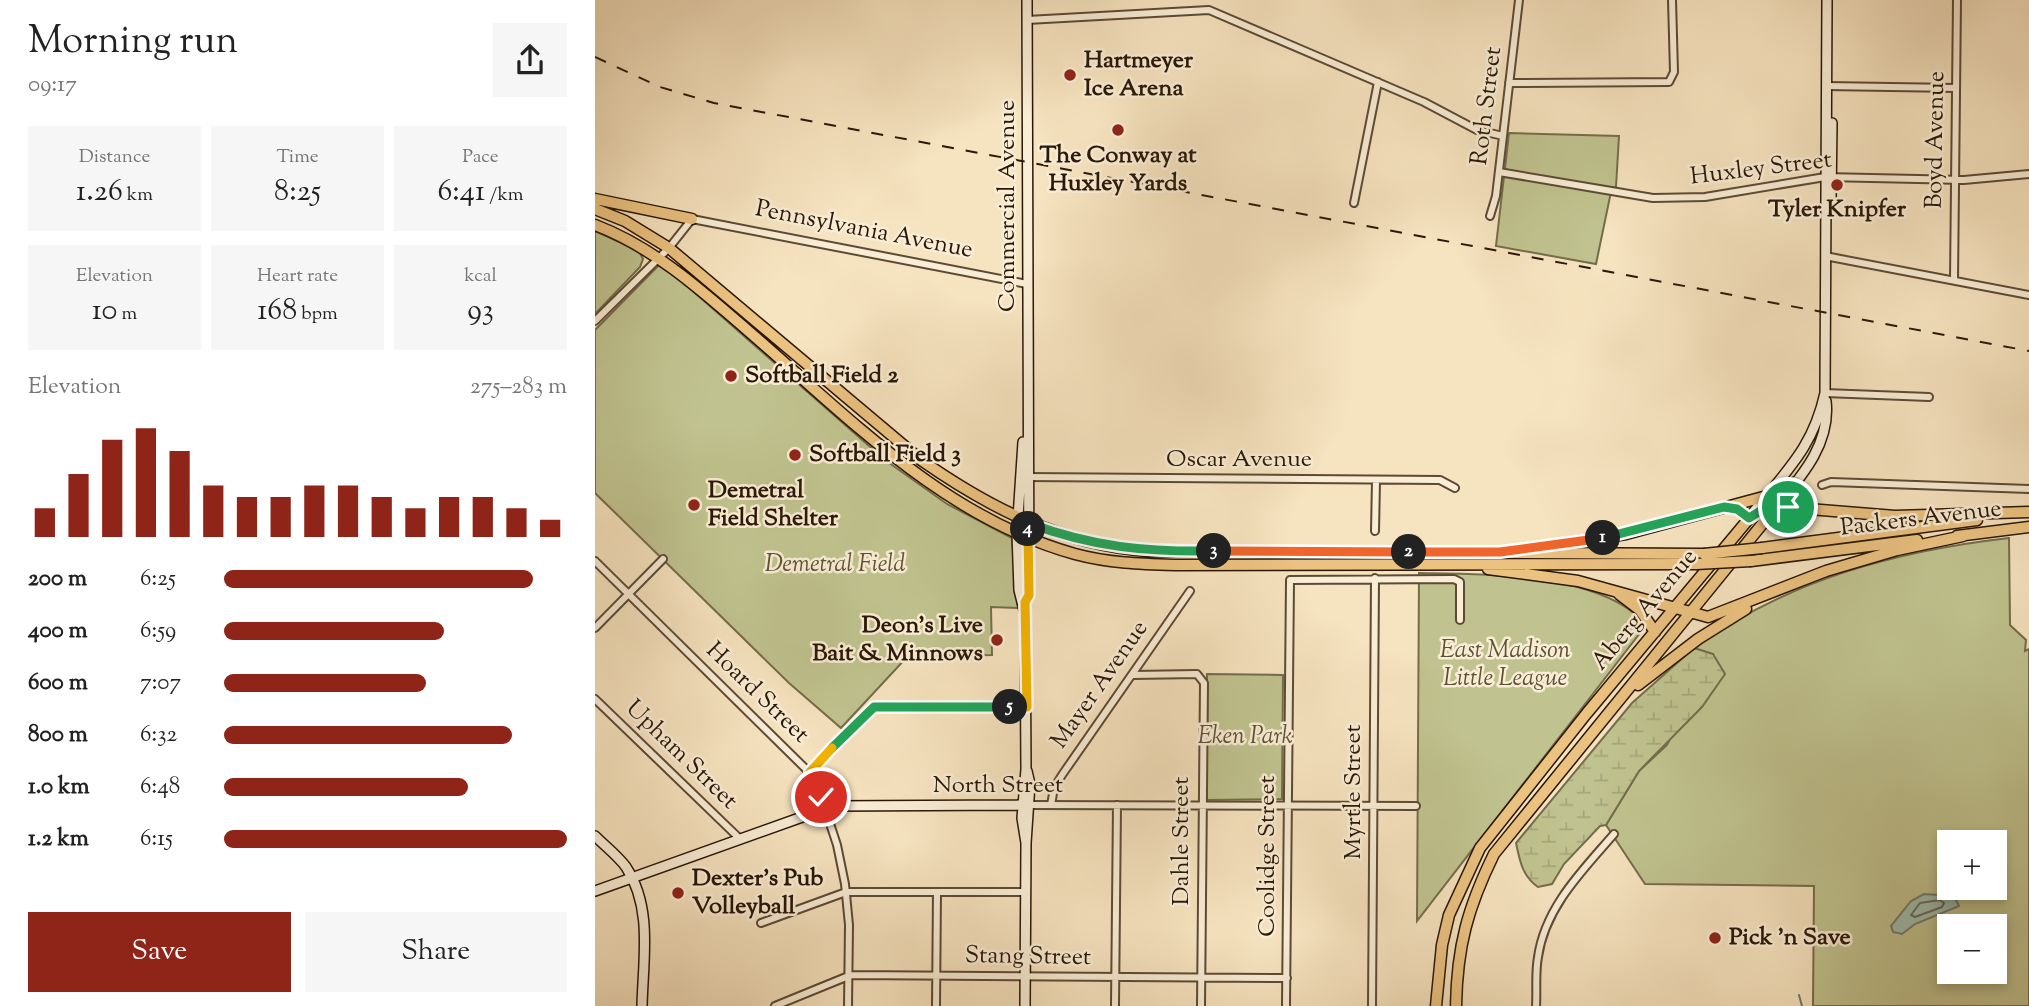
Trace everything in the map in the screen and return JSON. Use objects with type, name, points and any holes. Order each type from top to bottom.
[{"type":"main road","points":[[595,199],[692,219]]},
{"type":"main road","points":[[595,209],[625,221],[669,248]]},
{"type":"main road","points":[[595,225],[619,234],[657,257]]},
{"type":"main road","name":"Packers Avenue","points":[[669,248],[921,460],[979,499],[1017,518],[1089,543],[1147,551],[1704,554],[2029,512]]},
{"type":"main road","name":"Packers Avenue","points":[[657,257],[719,305],[902,464],[971,510],[1028,538],[1076,554],[1142,564],[1696,564],[1751,561],[2029,527]]},
{"type":"main road","points":[[1796,482],[1798,497],[1808,509]]},
{"type":"main road","points":[[1500,552],[1626,534],[1767,496]]},
{"type":"main road","points":[[1750,516],[1767,507],[1777,506],[1895,516],[2029,512]]},
{"type":"main road","name":"Aberg Avenue","points":[[1456,1006],[1458,953],[1463,929],[1474,895],[1494,854],[1777,506]]},
{"type":"main road","points":[[1724,507],[1737,509],[1750,516]]},
{"type":"main road","points":[[1711,587],[1714,577],[1748,534],[1750,516]]},
{"type":"main road","name":"Aberg Avenue","points":[[1436,1005],[1442,945],[1449,915],[1479,848],[1750,516]]},
{"type":"main road","points":[[1456,565],[1572,579],[1714,617],[1871,557],[1963,536]]},
{"type":"main road","points":[[1609,589],[1637,606],[1655,632]]},
{"type":"main road","points":[[1624,696],[1698,639],[1785,589]]},
{"type":"street","name":"Commercial Avenue","points":[[1025,1006],[1027,707],[1025,602],[1019,590],[1017,518],[1024,477],[1027,412],[1027,0]]},
{"type":"street","name":"Roth Street","points":[[1490,216],[1499,172],[1519,0]]},
{"type":"street","points":[[1509,83],[1658,84],[1672,80],[1672,0]]},
{"type":"street","name":"Aberg Avenue","points":[[1777,506],[1796,482],[1822,438],[1827,410],[1827,0]]},
{"type":"street","name":"Aberg Avenue","points":[[1829,86],[1833,0]]},
{"type":"street","name":"Boyd Avenue","points":[[1954,280],[1957,0]]},
{"type":"street","points":[[1027,20],[1209,10],[1378,82],[1477,130],[1503,136]]},
{"type":"street","points":[[1354,203],[1378,82]]},
{"type":"street","points":[[1829,86],[1956,88]]},
{"type":"street","name":"Huxley Street","points":[[1499,172],[1653,198],[1705,197],[1828,177],[1955,180],[2029,174]]},
{"type":"street","points":[[595,321],[669,248],[692,219]]},
{"type":"street","name":"Pennsylvania Avenue","points":[[692,219],[1027,284]]},
{"type":"street","points":[[1827,257],[2029,295]]},
{"type":"street","points":[[1825,393],[1929,397]]},
{"type":"street","name":"Aberg Avenue","points":[[1750,516],[1807,447],[1817,427],[1825,393]]},
{"type":"street","name":"Commercial Avenue","points":[[1024,477],[1029,595],[1025,602]]},
{"type":"street","name":"Oscar Avenue","points":[[1024,477],[1440,480],[1455,488]]},
{"type":"street","points":[[1375,531],[1376,481]]},
{"type":"street","name":"Packers Avenue","points":[[1822,485],[1831,482],[2029,489]]},
{"type":"street","points":[[595,628],[663,559]]},
{"type":"street","name":"Hoard Street","points":[[595,561],[810,772],[837,845],[846,892],[848,1006]]},
{"type":"street","points":[[1375,578],[1459,581],[1460,620]]},
{"type":"street","name":"Coolidge Street","points":[[1286,1006],[1290,580],[1375,578]]},
{"type":"street","name":"Myrtle Street","points":[[1372,1006],[1375,578]]},
{"type":"street","name":"Mayer Avenue","points":[[1051,805],[1054,788],[1062,775],[1190,591]]},
{"type":"street","name":"Dahle Street","points":[[1133,675],[1201,677],[1204,683],[1201,1006]]},
{"type":"street","name":"Upham Street","points":[[595,699],[740,839]]},
{"type":"street","points":[[810,772],[873,708],[1027,707]]},
{"type":"street","name":"North Street","points":[[595,891],[838,805],[1416,806]]},
{"type":"street","points":[[1115,1006],[1117,805]]},
{"type":"street","points":[[1536,1006],[1537,959],[1553,912],[1575,880],[1614,834]]},
{"type":"street","points":[[595,836],[625,865],[644,912],[642,1006]]},
{"type":"street","points":[[761,923],[846,892],[1025,892]]},
{"type":"street","points":[[936,1006],[937,892]]},
{"type":"street","name":"Stang Street","points":[[775,1006],[848,975],[1287,978]]},
{"type":"green space","points":[[1509,133],[1619,136],[1616,187],[1612,187],[1596,264],[1496,246]]},
{"type":"green space","points":[[595,231],[639,251],[643,259],[640,267],[595,314]]},
{"type":"green space","name":"Demetral Field","points":[[661,263],[885,460],[947,504],[1012,538],[1018,608],[991,607],[992,655],[907,657],[841,728],[789,683],[595,493],[595,330]]},
{"type":"green space","points":[[2009,538],[2010,625],[2026,640],[2025,651],[2029,649],[2029,1006],[1813,1006],[1814,886],[1645,884],[1606,825],[1639,771],[1667,745],[1713,654],[1694,648],[1730,624],[1805,587],[1844,572],[1925,551]]},
{"type":"green space","name":"East Madison Little League","points":[[1419,573],[1520,577],[1571,585],[1617,602],[1647,624],[1417,921]]},
{"type":"green space","points":[[1694,648],[1713,654],[1725,674],[1702,707],[1639,771],[1606,825],[1600,826],[1564,864],[1552,884],[1538,887],[1525,873],[1516,843],[1632,703]]},
{"type":"green space","name":"Eken Park","points":[[1207,674],[1283,675],[1282,799],[1207,800]]},
{"type":"water","points":[[1924,894],[1937,895],[1937,900],[1956,900],[1959,906],[1915,924],[1902,934],[1893,932],[1891,926],[1911,901]]},
{"type":"waterway","points":[[1799,995],[1802,1006]]},
{"type":"railway","points":[[595,57],[660,87],[714,103],[2029,351]]},
{"type":"place","name":"Hartmeyer Ice Arena","points":[[1070,75]]},
{"type":"place","name":"The Conway at Huxley Yards","points":[[1118,130]]},
{"type":"place","name":"Tyler Knipfer","points":[[1837,185]]},
{"type":"place","name":"Softball Field 2","points":[[731,376]]},
{"type":"place","name":"Softball Field 3","points":[[795,455]]},
{"type":"place","name":"Demetral Field Shelter","points":[[694,505]]},
{"type":"place","name":"Deon's Live Bait & Minnows","points":[[997,640]]},
{"type":"place","name":"Dexter's Pub Volleyball","points":[[678,893]]},
{"type":"place","name":"Pick 'n Save","points":[[1715,938]]},
{"type":"route","points":[[821,797],[815,778],[810,772],[871,708],[1027,707],[1025,602],[1029,595],[1028,523],[1089,543],[1147,551],[1500,552],[1557,546],[1626,534],[1724,507],[1737,509],[1749,518],[1767,507],[1788,507]]}]
